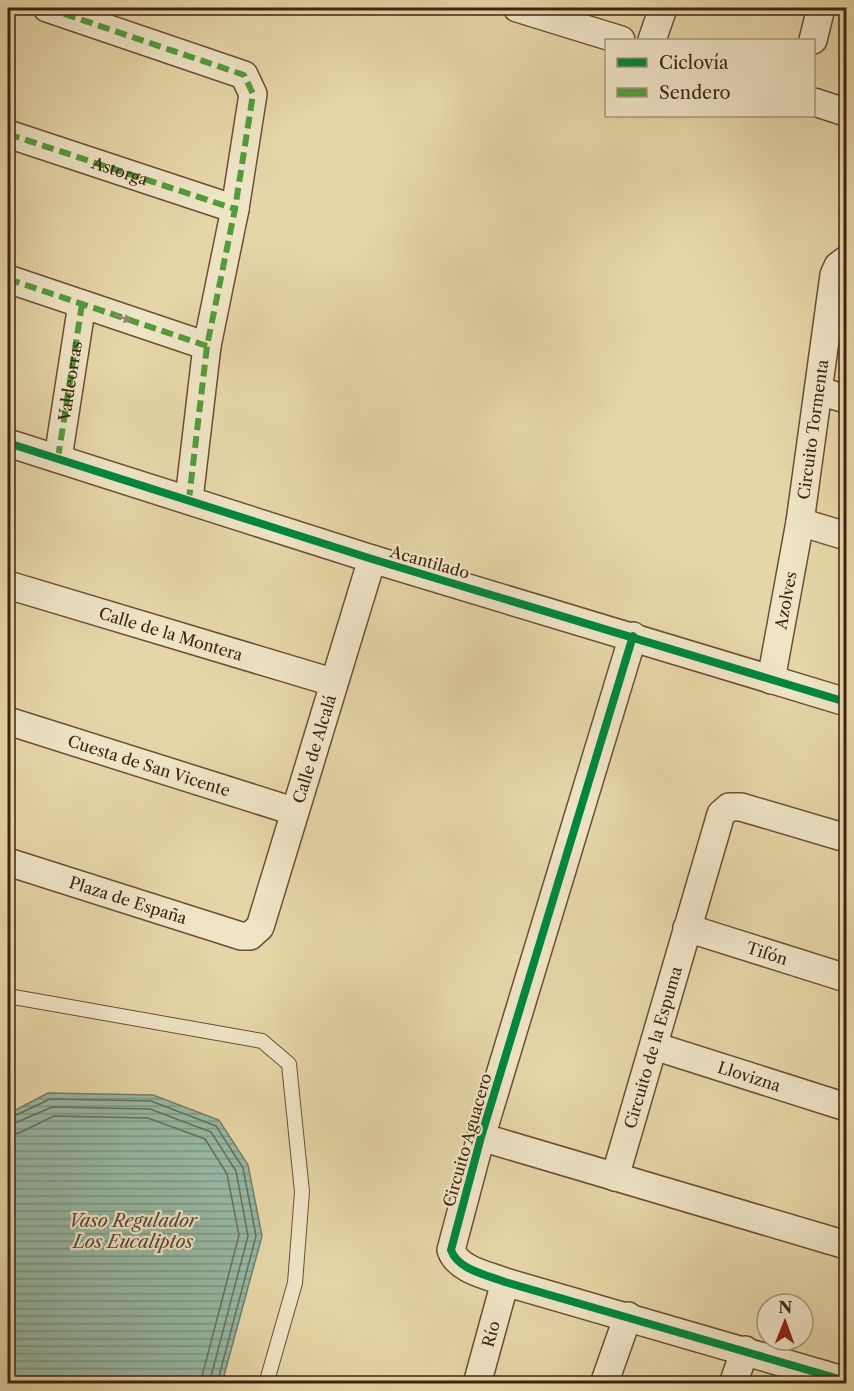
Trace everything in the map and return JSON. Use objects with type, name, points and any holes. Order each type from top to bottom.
[{"type":"street","points":[[47,8],[244,75],[253,94],[235,209],[207,346],[189,499]]},
{"type":"street","points":[[517,8],[618,39]]},
{"type":"street","points":[[652,39],[663,8]]},
{"type":"street","points":[[813,39],[821,8]]},
{"type":"street","points":[[815,103],[842,111]]},
{"type":"street","name":"Astorga","points":[[8,134],[235,209]]},
{"type":"street","name":"Circuito Tormenta","points":[[846,260],[838,266],[834,275],[800,522],[846,536]]},
{"type":"street","points":[[8,279],[207,346]]},
{"type":"street","name":"Valdeorras","points":[[58,458],[82,304]]},
{"type":"street","points":[[819,391],[846,399]]},
{"type":"street","name":"Acantilado","points":[[8,443],[372,559],[846,702]]},
{"type":"street","name":"Azolves","points":[[771,680],[800,522]]},
{"type":"street","name":"Calle de Alcalá","points":[[250,936],[260,927],[332,682],[372,559]]},
{"type":"street","name":"Calle de la Montera","points":[[8,585],[332,682]]},
{"type":"street","name":"Circuito Aguacero","points":[[633,636],[481,1137],[451,1250],[454,1259],[464,1266],[505,1282],[846,1381]]},
{"type":"street","name":"Cuesta de San Vicente","points":[[8,721],[293,811]]},
{"type":"street","name":"Circuito de la Espuma","points":[[615,1177],[721,814],[729,807],[741,807],[846,838]]},
{"type":"street","name":"Plaza de España","points":[[8,862],[241,936],[250,936]]},
{"type":"street","name":"Tifón","points":[[687,928],[846,978]]},
{"type":"street","name":"Llovizna","points":[[654,1046],[846,1107]]},
{"type":"street","points":[[481,1137],[846,1245]]},
{"type":"street","name":"Río","points":[[477,1383],[505,1282]]},
{"type":"street","points":[[604,1383],[628,1316]]},
{"type":"street","points":[[733,1383],[745,1350]]},
{"type":"lane","points":[[8,996],[262,1041],[289,1064],[302,1192],[295,1283],[266,1383]]},
{"type":"water","name":"Vaso Regulador Los Eucaliptos","points":[[48,1093],[153,1095],[219,1120],[248,1165],[262,1236],[222,1383],[8,1383],[8,1114]]},
{"type":"marked path","points":[[47,8],[244,75],[253,94],[235,209],[207,346],[189,499]]},
{"type":"marked path","points":[[8,134],[235,209]]},
{"type":"marked path","points":[[8,279],[207,346]]},
{"type":"marked path","points":[[58,458],[82,304]]},
{"type":"cycle path","points":[[8,443],[372,559],[846,702]]},
{"type":"cycle path","points":[[633,636],[481,1137],[451,1250],[466,1267],[505,1282],[846,1381]]}]
